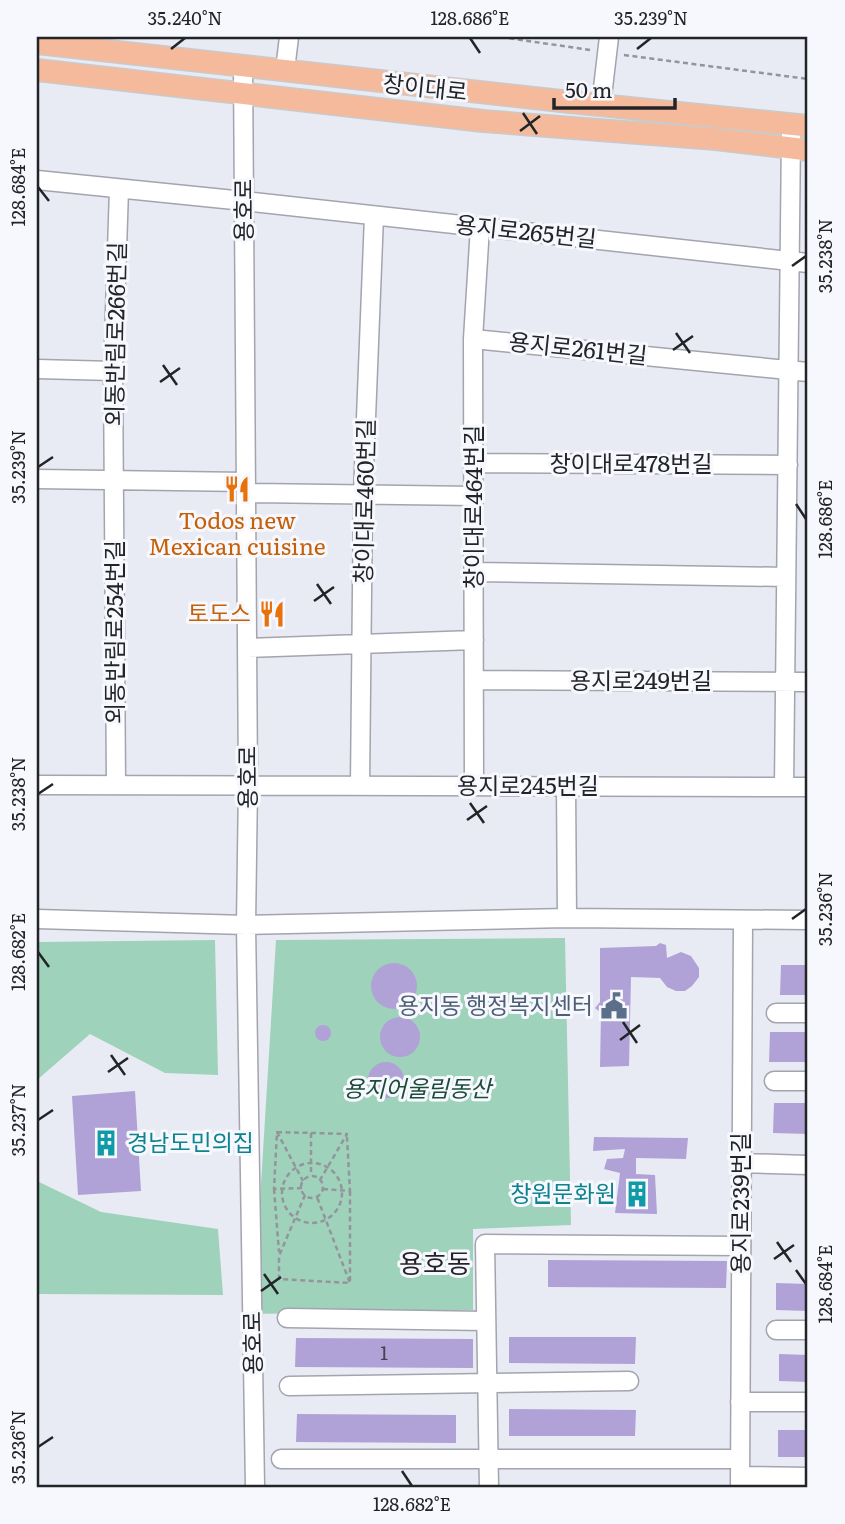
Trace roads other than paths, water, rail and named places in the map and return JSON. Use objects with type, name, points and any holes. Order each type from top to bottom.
[{"type":"main road","name":"창이대로","points":[[37,43],[800,125]]},
{"type":"main road","name":"창이대로","points":[[37,69],[483,121],[716,139],[799,149]]},
{"type":"street","points":[[285,70],[289,37]]},
{"type":"street","points":[[601,105],[608,45]]},
{"type":"street","name":"용호로","points":[[243,66],[248,785],[246,925],[255,1487]]},
{"type":"street","points":[[784,787],[788,261],[800,125]]},
{"type":"street","name":"용지로265번길","points":[[37,180],[808,263]]},
{"type":"street","name":"외동반림로266번길","points":[[114,479],[113,371],[119,189]]},
{"type":"street","name":"창이대로460번길","points":[[360,786],[363,494],[374,216]]},
{"type":"street","name":"창이대로464번길","points":[[474,786],[473,339],[480,227]]},
{"type":"street","name":"용지로261번길","points":[[473,339],[808,372]]},
{"type":"street","points":[[37,369],[113,371]]},
{"type":"street","name":"창이대로478번길","points":[[474,463],[788,465]]},
{"type":"street","points":[[37,479],[114,479],[363,494],[474,496]]},
{"type":"street","name":"외동반림로254번길","points":[[114,479],[116,785]]},
{"type":"street","points":[[474,572],[786,577]]},
{"type":"street","points":[[247,648],[474,640]]},
{"type":"street","name":"용지로249번길","points":[[474,680],[808,682]]},
{"type":"street","points":[[37,785],[248,785]]},
{"type":"street","name":"용지로245번길","points":[[248,785],[808,787]]},
{"type":"street","points":[[566,786],[567,918]]},
{"type":"street","points":[[37,919],[246,925],[567,918],[808,920]]},
{"type":"street","name":"용지로239번길","points":[[740,1474],[743,920]]},
{"type":"street","points":[[776,1013],[808,1013]]},
{"type":"street","points":[[774,1081],[808,1081]]},
{"type":"street","points":[[741,1163],[808,1164]]},
{"type":"street","points":[[489,1487],[485,1244],[741,1246]]},
{"type":"street","points":[[287,1318],[485,1321]]},
{"type":"street","points":[[776,1329],[808,1330]]},
{"type":"street","points":[[289,1386],[629,1381]]},
{"type":"street","points":[[740,1402],[808,1402]]},
{"type":"street","points":[[281,1459],[489,1458],[808,1476]]},
{"type":"place","name":"Todos new Mexican cuisine","points":[[237,489]]},
{"type":"place","name":"토도스","points":[[272,614]]},
{"type":"place","name":"용지동 행정복지센터","points":[[614,1006]]},
{"type":"place","name":"경남도민의집","points":[[106,1143]]},
{"type":"place","name":"창원문화원","points":[[637,1194]]},
{"type":"district","name":"용호동","points":[[435,1264]]},
{"type":"park label","name":"용지어울림동산","points":[[417,1089]]}]
